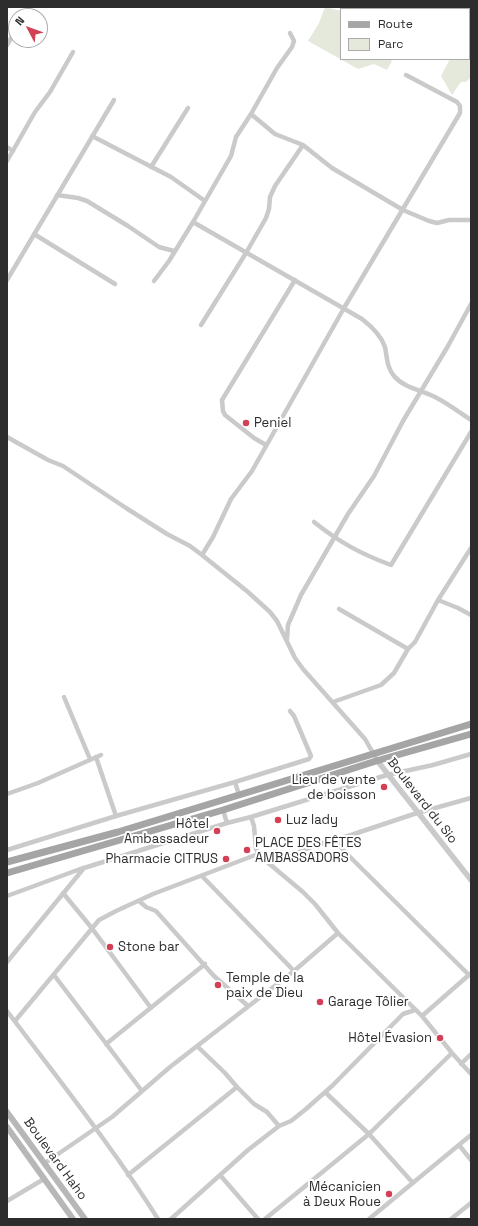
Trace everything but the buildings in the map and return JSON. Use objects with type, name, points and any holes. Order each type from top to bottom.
[{"type":"main road","points":[[7,862],[118,832],[471,724]]},
{"type":"main road","points":[[7,873],[223,810],[376,761],[471,734]]},
{"type":"main road","name":"Boulevard Haho","points":[[7,1112],[85,1219]]},
{"type":"main road","name":"Boulevard Haho","points":[[8,1130],[73,1219]]},
{"type":"street","points":[[154,281],[193,222],[231,156],[236,137],[277,68],[292,47],[294,41],[290,33]]},
{"type":"street","points":[[7,161],[35,112],[50,92],[73,52]]},
{"type":"street","points":[[202,555],[213,537],[231,499],[252,471],[344,308],[460,113],[460,106],[457,102],[406,75]]},
{"type":"street","points":[[7,280],[114,100]]},
{"type":"street","points":[[151,167],[188,108]]},
{"type":"street","points":[[251,114],[275,134],[303,145],[332,168],[403,210],[433,222],[471,220]]},
{"type":"street","points":[[92,136],[171,177],[205,201]]},
{"type":"street","points":[[201,325],[266,218],[269,209],[270,197],[275,186],[303,145]]},
{"type":"street","points":[[7,147],[13,151]]},
{"type":"street","points":[[57,195],[87,201],[159,247],[174,251]]},
{"type":"street","points":[[193,222],[362,319],[380,336],[385,346],[390,370],[394,377],[421,392],[435,397],[471,420]]},
{"type":"street","points":[[34,234],[114,284]]},
{"type":"street","points":[[266,445],[254,438],[225,415],[222,400],[295,280]]},
{"type":"street","points":[[287,639],[288,625],[298,601],[348,514],[374,476],[403,421],[448,346],[471,304]]},
{"type":"street","points":[[314,522],[335,539],[360,553],[391,565],[471,432]]},
{"type":"street","points":[[7,437],[48,460],[63,466],[167,534],[190,546],[248,592],[270,612],[277,621],[295,658],[365,739],[373,753]]},
{"type":"street","points":[[333,702],[365,691],[385,682],[394,673],[408,649],[415,642],[438,600],[471,548]]},
{"type":"street","points":[[438,600],[471,615]]},
{"type":"street","points":[[339,609],[408,649]]},
{"type":"street","points":[[64,697],[90,759]]},
{"type":"street","points":[[7,850],[310,758],[311,756],[294,716],[290,711]]},
{"type":"street","name":"Boulevard du Sio","points":[[373,753],[376,761],[471,880]]},
{"type":"street","points":[[7,896],[84,868],[227,823],[387,775],[433,765],[471,754]]},
{"type":"street","points":[[7,794],[38,783],[98,756],[116,816]]},
{"type":"street","points":[[235,782],[239,795]]},
{"type":"street","points":[[269,864],[314,846],[417,813],[471,798]]},
{"type":"street","points":[[223,810],[227,823]]},
{"type":"street","points":[[251,817],[254,826],[255,842],[258,854],[315,904],[338,933],[422,1016],[471,1074]]},
{"type":"street","points":[[336,840],[343,850],[470,974],[422,1016]]},
{"type":"street","points":[[14,1021],[99,920],[138,901],[258,854]]},
{"type":"street","points":[[7,962],[84,868]]},
{"type":"street","points":[[202,876],[294,971]]},
{"type":"street","points":[[63,893],[151,1008]]},
{"type":"street","points":[[138,901],[146,907],[156,911],[205,964],[214,976],[248,1006]]},
{"type":"street","points":[[45,1163],[112,1117],[198,1046],[294,971],[338,933]]},
{"type":"street","points":[[106,1044],[205,964]]},
{"type":"street","points":[[54,975],[142,1091]]},
{"type":"street","points":[[171,1219],[248,1150],[279,1126],[291,1121],[299,1115],[325,1092],[403,1014],[415,1010]]},
{"type":"street","points":[[7,1011],[96,1129],[158,1219]]},
{"type":"street","points":[[198,1046],[254,1104],[267,1112],[279,1126]]},
{"type":"street","points":[[265,1219],[369,1134],[452,1053]]},
{"type":"street","points":[[461,1064],[471,1054]]},
{"type":"street","points":[[128,1175],[237,1087]]},
{"type":"street","points":[[325,1092],[369,1134],[413,1182]]},
{"type":"street","points":[[371,1218],[471,1135]]},
{"type":"street","points":[[459,1145],[471,1160]]},
{"type":"street","points":[[220,1175],[258,1219]]},
{"type":"street","points":[[7,1201],[44,1179]]},
{"type":"street","points":[[451,1219],[471,1203]]},
{"type":"green space","points":[[325,7],[340,11],[340,59],[308,41],[319,23]]},
{"type":"green space","points":[[471,7],[471,77],[466,82],[461,82],[452,95],[441,76],[448,60],[470,60],[470,8],[350,8]]},
{"type":"green space","points":[[342,60],[392,61],[387,70],[374,64],[358,69]]},
{"type":"place","name":"Peniel","points":[[246,423]]},
{"type":"place","name":"Lieu de vente de boisson","points":[[384,787]]},
{"type":"place","name":"Luz lady","points":[[278,820]]},
{"type":"place","name":"Hôtel Ambassadeur","points":[[217,831]]},
{"type":"place","name":"PLACE DES FÊTES AMBASSADORS","points":[[247,850]]},
{"type":"place","name":"Pharmacie CITRUS","points":[[226,859]]},
{"type":"place","name":"Stone bar","points":[[110,947]]},
{"type":"place","name":"Temple de la paix de Dieu","points":[[218,985]]},
{"type":"place","name":"Garage Tôlier","points":[[320,1002]]},
{"type":"place","name":"Hôtel Évasion","points":[[440,1038]]},
{"type":"place","name":"Mécanicien à Deux Roue","points":[[389,1194]]}]
